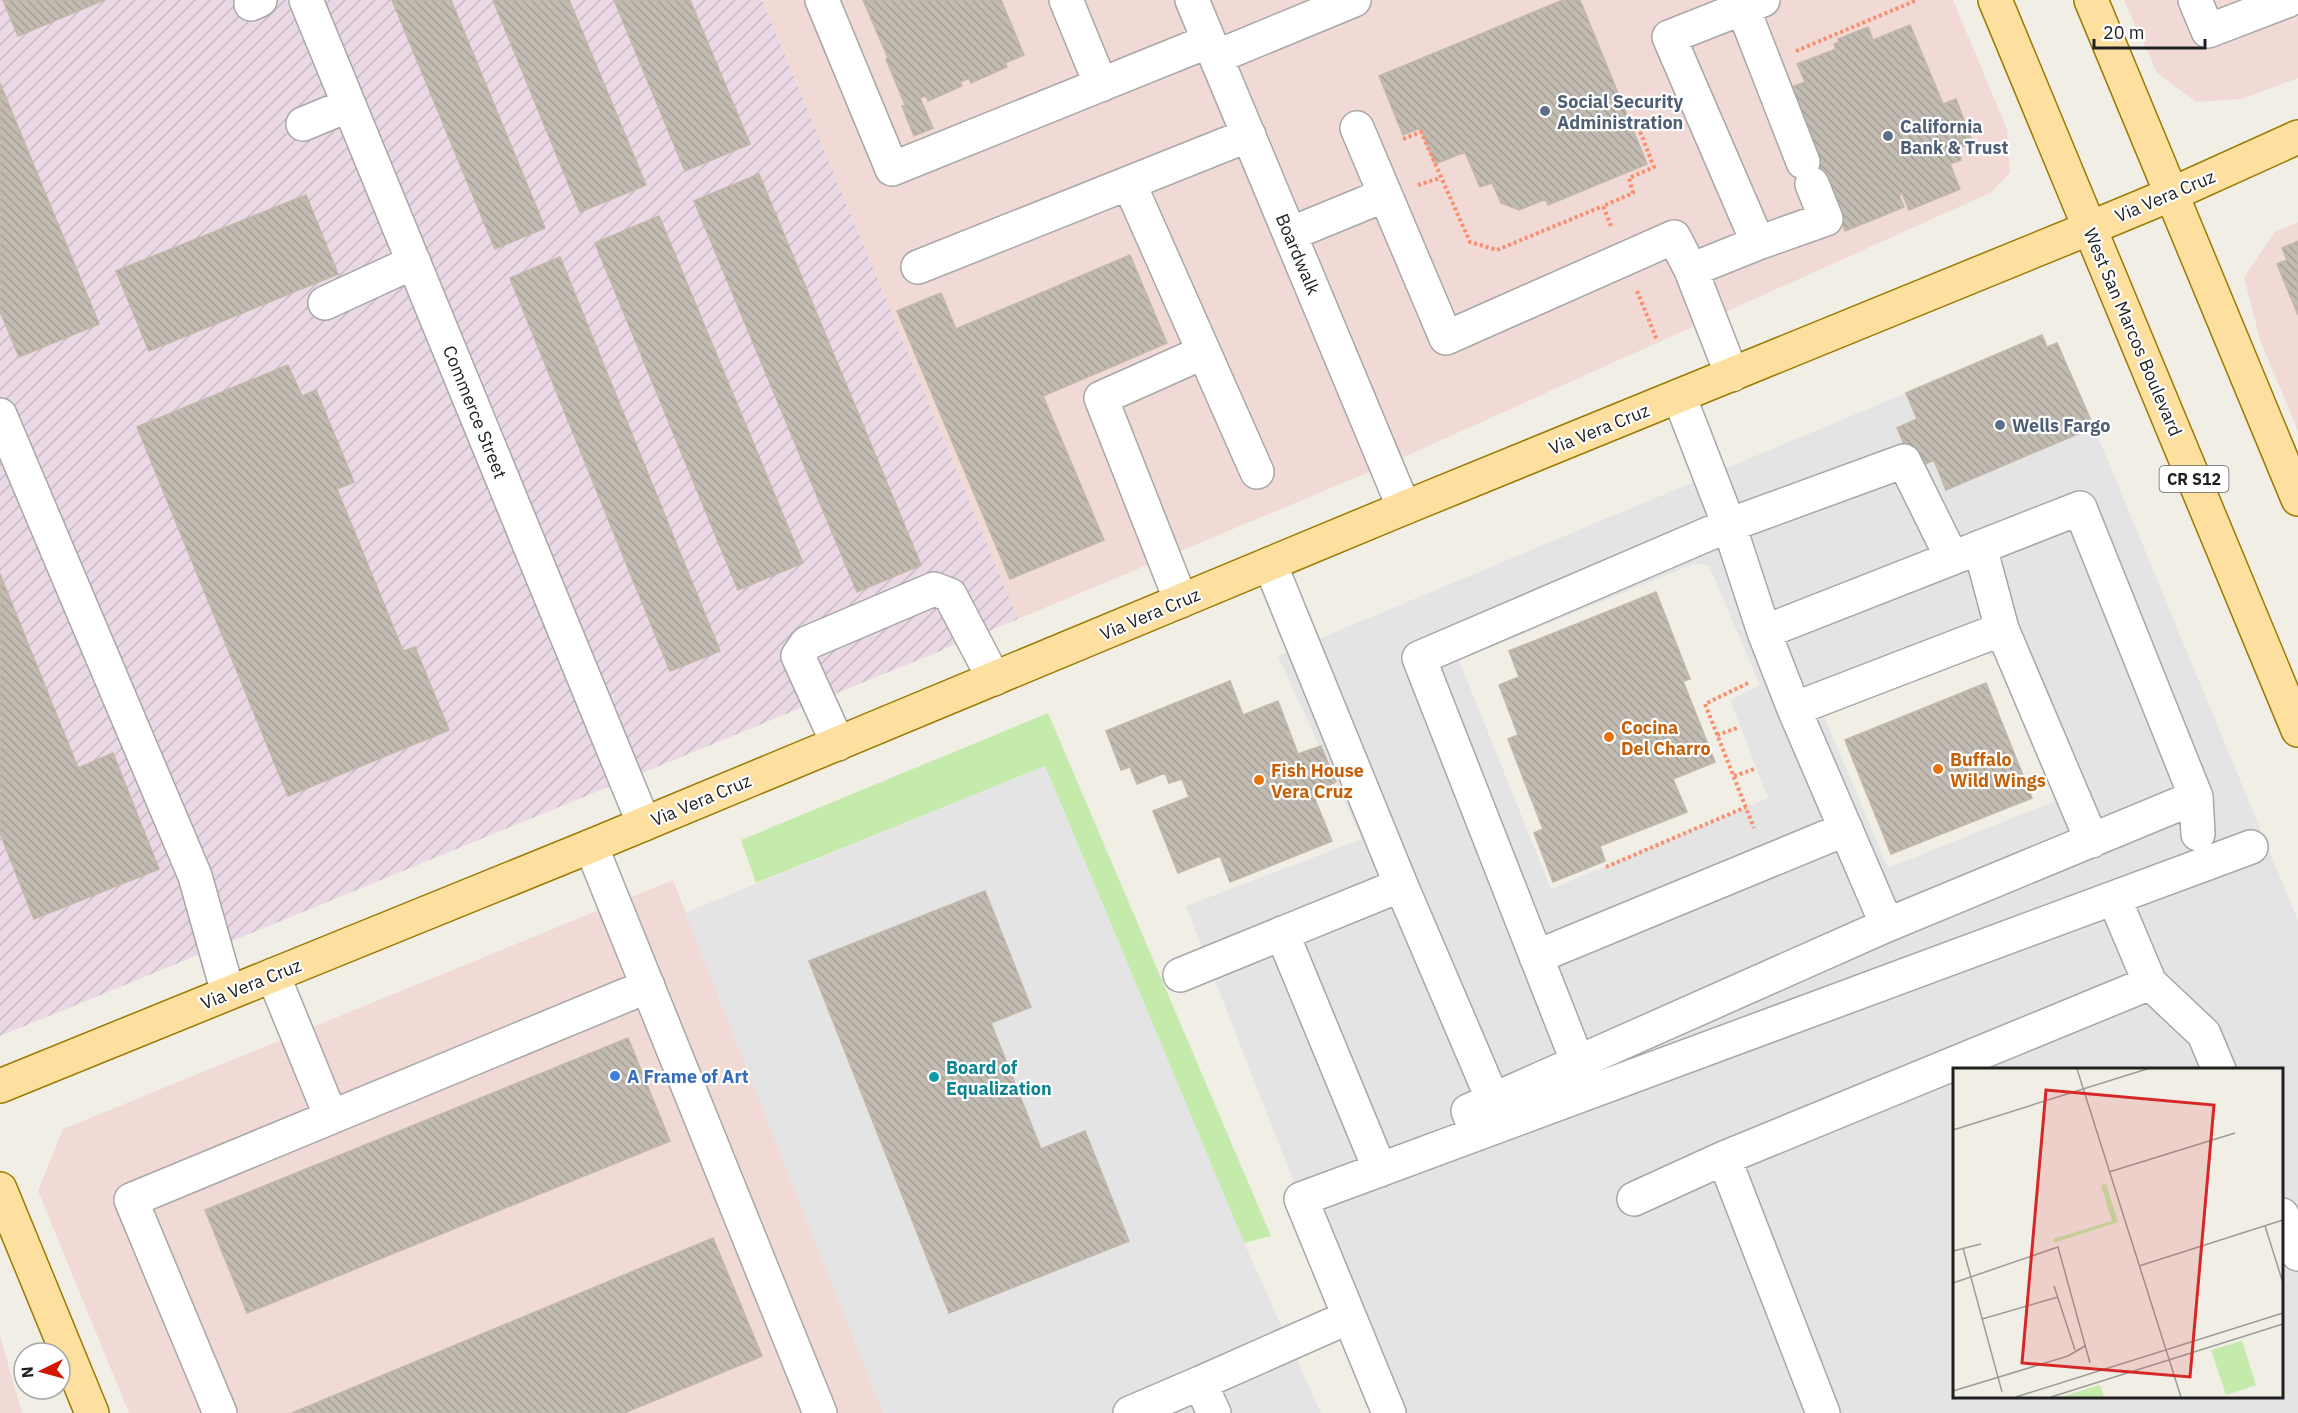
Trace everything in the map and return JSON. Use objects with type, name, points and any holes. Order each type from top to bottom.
[{"type":"main road","name":"West San Marcos Boulevard","points":[[1995,0],[2298,730]]},
{"type":"main road","points":[[2091,0],[2298,499]]},
{"type":"main road","name":"Via Vera Cruz","points":[[0,1086],[591,846],[1404,508],[2090,228],[2298,137]]},
{"type":"main road","points":[[0,1189],[92,1413]]},
{"type":"street","name":"Commerce Street","points":[[306,0],[644,824]]},
{"type":"street","points":[[822,0],[892,169],[1101,85],[1354,0]]},
{"type":"street","points":[[1066,0],[1101,85]]},
{"type":"street","name":"Boardwalk","points":[[1192,0],[1404,508]]},
{"type":"street","points":[[2195,0],[2208,31],[2289,0]]},
{"type":"street","points":[[1691,270],[1826,219],[1808,173],[1753,4],[1669,38],[1758,243]]},
{"type":"street","points":[[303,124],[349,105]]},
{"type":"street","points":[[1357,128],[1446,338],[1674,237],[1691,270],[1732,375]]},
{"type":"street","points":[[918,267],[1249,135]]},
{"type":"street","points":[[1129,183],[1257,472]]},
{"type":"street","points":[[1290,234],[1385,195]]},
{"type":"street","points":[[325,303],[414,262]]},
{"type":"street","points":[[1181,601],[1101,398],[1204,352]]},
{"type":"street","points":[[1679,396],[1729,525],[1764,632],[1794,710],[1887,925]]},
{"type":"street","points":[[0,415],[195,876],[228,993]]},
{"type":"street","points":[[1578,1063],[1419,658],[1729,525],[1904,461],[1966,553],[2002,629],[2092,841]]},
{"type":"street","points":[[1764,632],[2080,508],[2196,797],[2198,834]]},
{"type":"street","points":[[1270,564],[1401,885],[1493,1100]]},
{"type":"street","points":[[838,744],[798,656],[807,643],[934,589],[950,595],[994,679]]},
{"type":"street","points":[[1794,710],[2002,629]]},
{"type":"street","points":[[1477,1134],[1468,1111],[1887,925],[2196,797]]},
{"type":"street","points":[[1536,957],[1846,829]]},
{"type":"street","points":[[591,846],[818,1412]]},
{"type":"street","points":[[1389,1413],[1301,1199],[2251,847]]},
{"type":"street","points":[[1180,975],[1401,885]]},
{"type":"street","points":[[2114,898],[2150,983],[2204,1034],[2218,1068]]},
{"type":"street","points":[[1282,933],[1380,1170]]},
{"type":"street","points":[[273,975],[331,1118]]},
{"type":"street","points":[[1634,1199],[1724,1158],[2150,983]]},
{"type":"street","points":[[220,1413],[131,1200],[648,986]]},
{"type":"street","points":[[1724,1158],[1823,1413]]},
{"type":"street","points":[[2283,1217],[2298,1254]]},
{"type":"street","points":[[1130,1413],[1349,1317]]},
{"type":"street","points":[[1200,1383],[1214,1413]]},
{"type":"path","points":[[1790,53],[1917,0]]},
{"type":"path","points":[[1403,139],[1421,132],[1470,242],[1497,250],[1603,206]]},
{"type":"path","points":[[1754,680],[1705,704],[1759,840],[1772,859]]},
{"type":"path","points":[[1718,735],[1737,728]]},
{"type":"path","points":[[1734,776],[1754,769]]},
{"type":"path","points":[[1606,867],[1746,807]]},
{"type":"shaded area","points":[[0,0],[762,0],[1018,619],[0,1036]]},
{"type":"shaded area","points":[[762,0],[1953,0],[2007,129],[2010,173],[1990,193],[1386,465],[1018,619]]},
{"type":"shaded area","points":[[2124,0],[2298,0],[2298,78],[2241,99],[2196,102],[2157,73]]},
{"type":"shaded area","points":[[2298,222],[2298,431],[2260,340],[2244,277],[2275,232]]},
{"type":"shaded area","points":[[1906,393],[1917,419],[1897,429],[1915,468],[1934,460],[1946,490],[2094,427],[2298,920],[2298,1413],[1389,1413],[1314,1234],[1186,906],[1362,839],[1278,656]],"holes":[[[1696,563],[1709,566],[1760,685],[1730,700],[1768,798],[1551,889],[1459,660]],[[1984,654],[1998,658],[2058,800],[1888,868],[1824,716]]]},
{"type":"shaded area","points":[[1045,766],[1244,1243],[1321,1413],[883,1413],[685,913]],"holes":[[[985,891],[1031,1007],[991,1023],[1041,1149],[1085,1132],[1129,1240],[809,961]]]},
{"type":"shaded area","points":[[673,880],[884,1413],[129,1413],[38,1191],[63,1129]]},
{"type":"shaded area","points":[[0,1336],[12,1378],[12,1401],[19,1401],[22,1413],[0,1413]]},
{"type":"green space","points":[[1048,713],[1271,1236],[1244,1243],[1045,766],[756,883],[741,840]]},
{"type":"building","points":[[3,0],[104,0],[18,36]]},
{"type":"building","points":[[392,0],[451,0],[545,228],[495,249]]},
{"type":"building","points":[[493,0],[569,0],[646,185],[580,212]]},
{"type":"building","points":[[614,0],[690,0],[750,144],[685,171]]},
{"type":"building","points":[[863,0],[1001,0],[1024,55],[1005,63],[1007,67],[971,83],[969,78],[960,82],[962,86],[928,101],[926,96],[920,98],[933,128],[914,136],[902,106],[905,105],[886,59],[888,58]]},
{"type":"building","points":[[1563,0],[1580,0],[1647,164],[1548,205],[1546,199],[1519,210],[1501,203],[1492,183],[1480,187],[1465,152],[1435,164],[1420,128],[1403,135],[1379,76]]},
{"type":"building","points":[[1910,25],[1943,104],[1956,99],[1973,143],[1960,148],[1961,160],[1950,164],[1960,189],[1909,210],[1902,193],[1899,195],[1904,207],[1845,231],[1824,179],[1803,162],[1789,88],[1805,82],[1797,64],[1836,49],[1834,44],[1839,42],[1838,39],[1868,27],[1873,40]]},
{"type":"building","points":[[0,83],[99,324],[19,357],[0,311]]},
{"type":"building","points":[[759,174],[921,565],[857,592],[694,201]]},
{"type":"building","points":[[306,195],[338,274],[149,351],[116,271]]},
{"type":"building","points":[[659,216],[803,563],[738,590],[595,243]]},
{"type":"building","points":[[2298,241],[2298,315],[2277,264],[2287,260],[2282,248]]},
{"type":"building","points":[[1130,255],[1167,343],[1043,396],[1104,540],[1010,579],[897,311],[941,293],[956,329]]},
{"type":"building","points":[[560,257],[720,651],[670,671],[510,278]]},
{"type":"building","points":[[2042,335],[2047,347],[2057,343],[2094,427],[1946,490],[1934,460],[1915,469],[1897,428],[1917,419],[1906,393]]},
{"type":"building","points":[[288,365],[302,396],[316,390],[354,482],[337,489],[403,651],[415,647],[449,730],[288,796],[137,427]]},
{"type":"building","points":[[0,574],[78,768],[113,753],[159,869],[34,919],[0,833]]},
{"type":"building","name":"Cocina Del Charro","points":[[1656,592],[1690,679],[1683,681],[1715,762],[1673,779],[1687,812],[1600,846],[1605,861],[1553,882],[1534,833],[1543,829],[1508,739],[1518,735],[1499,685],[1519,677],[1509,651]]},
{"type":"building","name":"Fish House Vera Cruz","points":[[1230,681],[1243,715],[1278,701],[1298,754],[1321,746],[1336,782],[1312,792],[1332,841],[1230,882],[1220,856],[1178,873],[1153,811],[1189,797],[1182,779],[1169,783],[1165,773],[1137,784],[1130,767],[1121,770],[1106,731]]},
{"type":"building","name":"Buffalo Wild Wings","points":[[1986,683],[2032,798],[1891,854],[1845,740]]},
{"type":"building","name":"Board of Equalization","points":[[985,891],[1031,1007],[991,1023],[1041,1149],[1085,1131],[1129,1241],[949,1313],[809,961]]},
{"type":"building","points":[[628,1038],[670,1141],[247,1313],[205,1210]]},
{"type":"building","points":[[713,1238],[762,1356],[624,1413],[292,1413]]},
{"type":"place","name":"Social Security Administration","points":[[1545,111]]},
{"type":"place","name":"California Bank & Trust","points":[[1888,136]]},
{"type":"place","name":"Wells Fargo","points":[[2000,425]]},
{"type":"place","name":"Cocina Del Charro","points":[[1609,737]]},
{"type":"place","name":"Buffalo Wild Wings","points":[[1938,769]]},
{"type":"place","name":"Fish House Vera Cruz","points":[[1259,780]]},
{"type":"place","name":"A Frame of Art","points":[[615,1076]]},
{"type":"place","name":"Board of Equalization","points":[[934,1077]]}]
